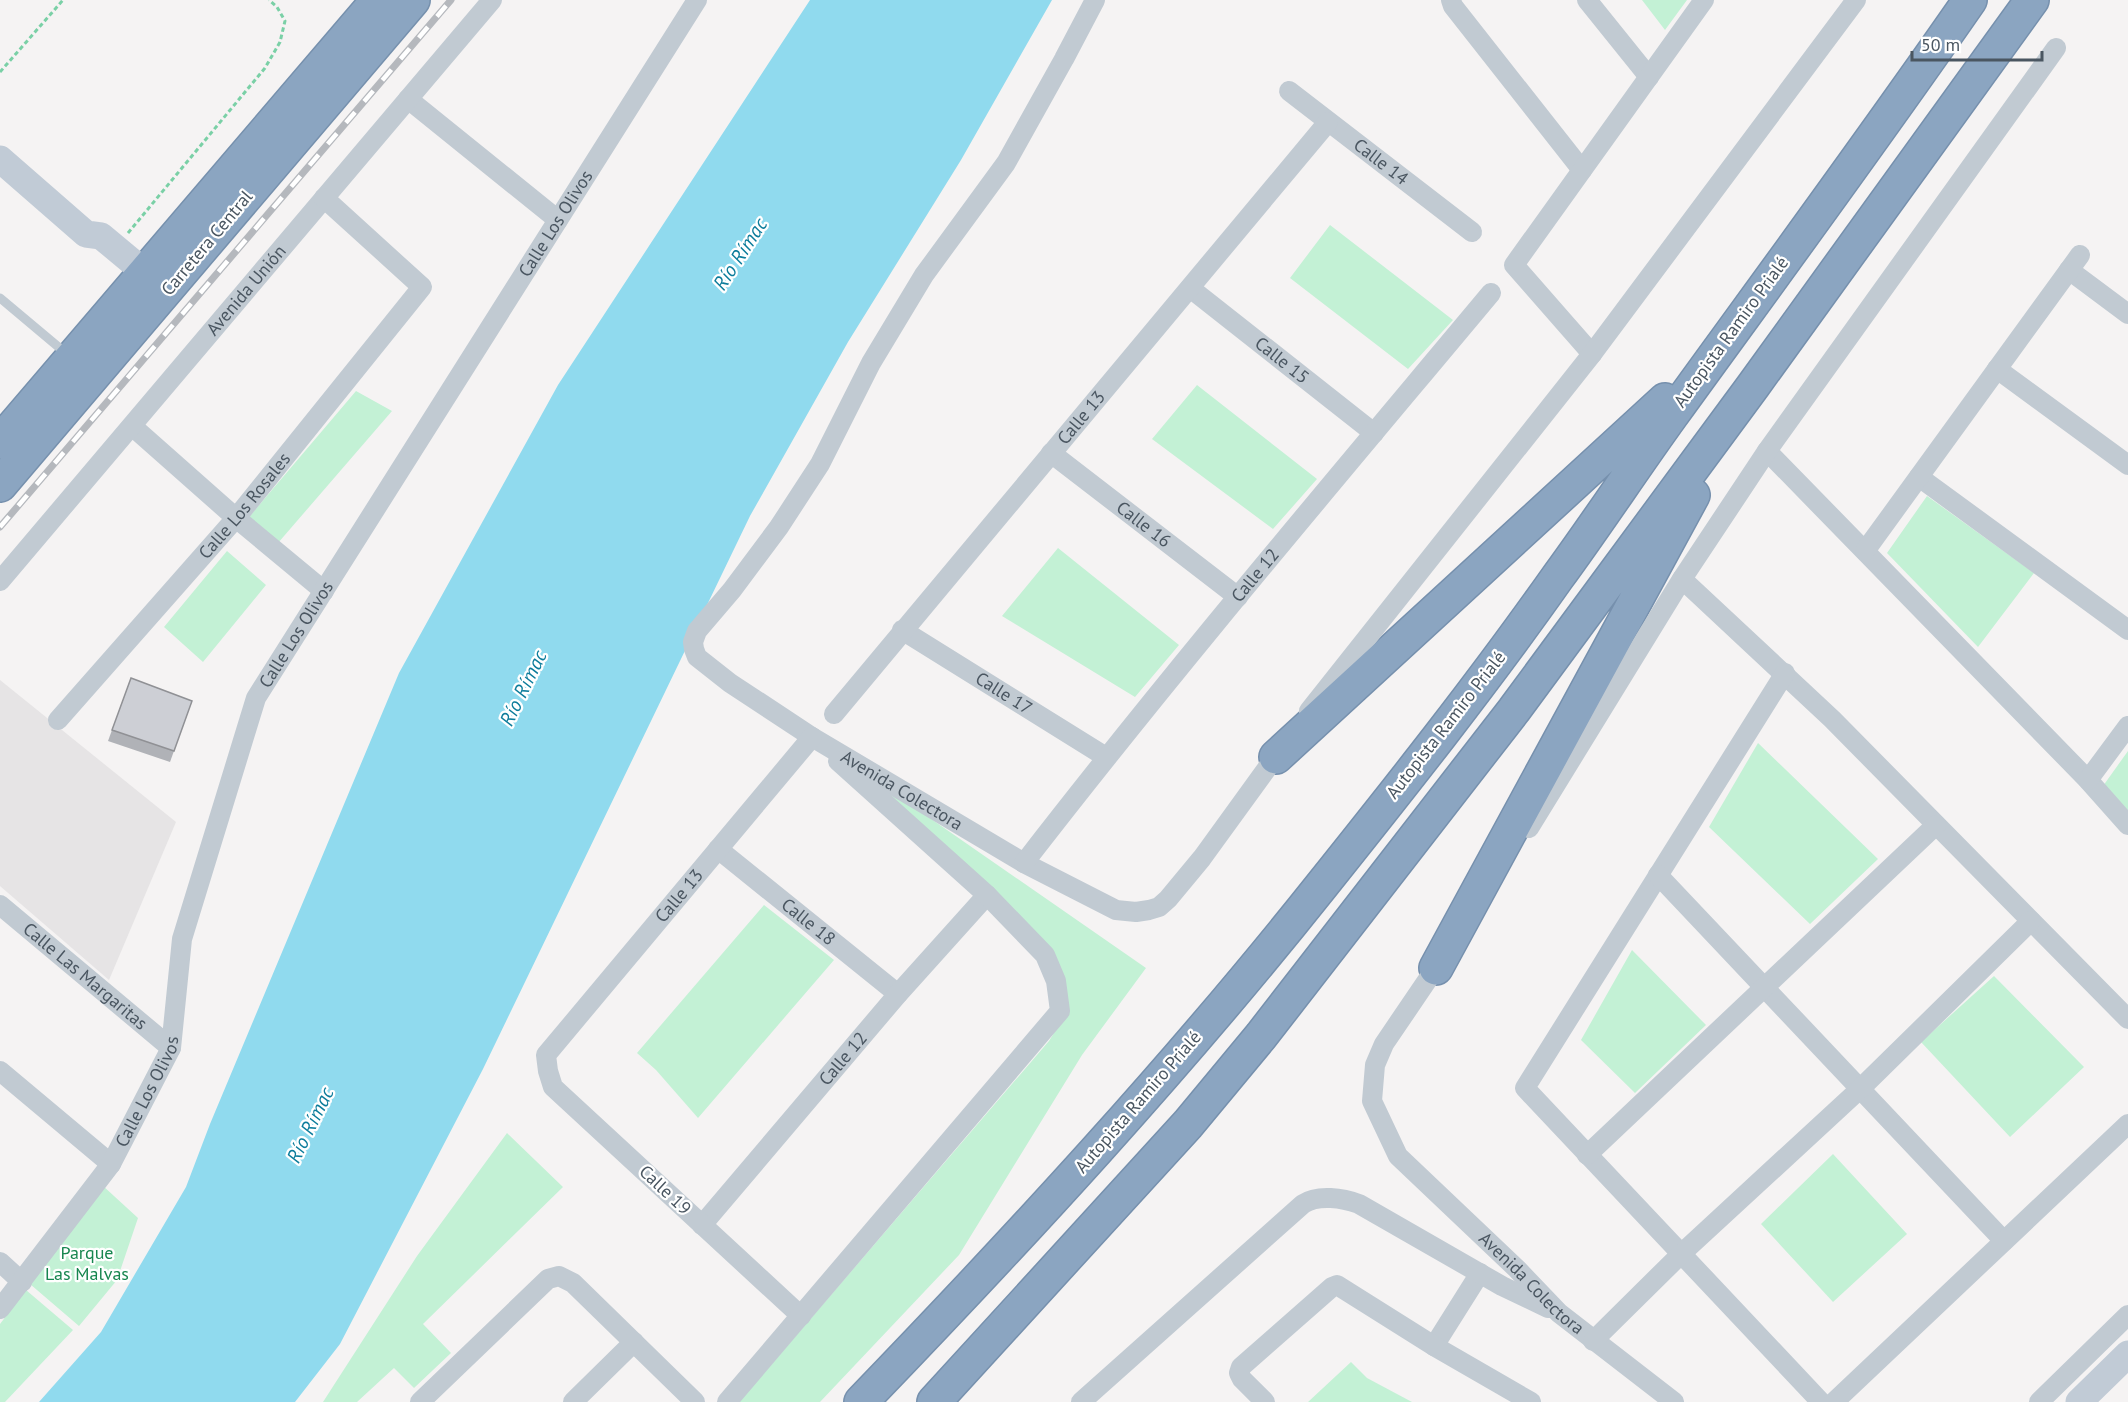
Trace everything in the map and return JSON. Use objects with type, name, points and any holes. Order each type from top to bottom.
[{"type":"highway","name":"Carretera Central","points":[[0,485],[151,288],[378,0]]},
{"type":"highway","name":"Carretera Central","points":[[0,442],[72,358],[151,288],[414,0]]},
{"type":"highway","name":"Autopista Ramiro Prialé","points":[[861,1402],[976,1283],[1093,1155],[1223,1005],[1320,888],[1448,725],[1550,588],[1970,0]]},
{"type":"highway","points":[[934,1402],[1188,1124],[1261,1036],[1514,710],[1753,386],[2032,0]]},
{"type":"highway","points":[[1276,757],[1717,352]]},
{"type":"highway","points":[[1436,968],[1753,386]]},
{"type":"street","name":"Avenida Unión","points":[[0,581],[492,0]]},
{"type":"street","name":"Calle Los Olivos","points":[[0,1309],[111,1164],[171,1048],[182,939],[256,699],[697,0]]},
{"type":"street","name":"Avenida Colectora","points":[[1095,0],[1006,163],[924,275],[871,363],[820,464],[779,527],[732,590],[697,631],[693,642],[698,657],[730,683],[812,737],[1024,863],[1116,910],[1136,912],[1149,910],[1159,907],[1168,899],[1202,858],[1276,757]]},
{"type":"street","points":[[1451,0],[1582,170]]},
{"type":"street","points":[[1587,0],[1649,77]]},
{"type":"street","points":[[1592,354],[1514,265],[1704,0]]},
{"type":"street","points":[[1276,757],[1329,683],[1592,354],[1856,0]]},
{"type":"street","points":[[1436,968],[1504,870],[1683,579],[1767,451],[2056,48]]},
{"type":"street","name":"Calle 14","points":[[1289,91],[1472,232]]},
{"type":"street","points":[[408,99],[558,220]]},
{"type":"street","name":"Calle 13","points":[[834,714],[1328,122]]},
{"type":"street","points":[[0,159],[86,234],[90,248],[151,288]]},
{"type":"street","name":"Calle Los Rosales","points":[[58,720],[236,518],[422,287],[324,198]]},
{"type":"street","points":[[86,234],[102,236],[116,247],[151,288]]},
{"type":"street","points":[[1865,550],[2075,262],[2128,314]]},
{"type":"street","name":"Calle 15","points":[[1190,288],[1374,432]]},
{"type":"street","name":"Calle 12","points":[[1024,863],[1106,757],[1491,293]]},
{"type":"street","points":[[1998,369],[2128,465]]},
{"type":"street","points":[[132,426],[236,518],[324,591]]},
{"type":"street","points":[[1767,451],[2088,780],[2128,825]]},
{"type":"street","name":"Calle 16","points":[[1051,453],[1238,597]]},
{"type":"street","points":[[1919,477],[2128,630]]},
{"type":"street","points":[[1683,579],[1785,673],[2128,1019]]},
{"type":"street","name":"Calle 17","points":[[902,630],[1106,757]]},
{"type":"street","points":[[1785,673],[1525,1088],[1821,1402]]},
{"type":"street","points":[[2088,780],[2128,726]]},
{"type":"street","points":[[727,1402],[1060,1011],[1056,981],[1045,956],[987,895],[812,737]]},
{"type":"street","name":"Calle 13","points":[[546,1055],[812,737]]},
{"type":"street","points":[[1587,1155],[1936,825]]},
{"type":"street","name":"Calle 18","points":[[718,849],[898,994]]},
{"type":"street","points":[[1658,875],[2004,1241]]},
{"type":"street","name":"Calle 12","points":[[702,1226],[898,994],[987,895]]},
{"type":"street","name":"Calle Las Margaritas","points":[[0,905],[171,1048]]},
{"type":"street","points":[[1593,1341],[1681,1254],[1861,1088],[2031,921]]},
{"type":"street","name":"Avenida Colectora","points":[[1436,968],[1384,1044],[1375,1065],[1372,1101],[1398,1156],[1517,1269],[1558,1314],[1674,1402]]},
{"type":"street","name":"Calle 19","points":[[546,1055],[552,1087],[801,1316]]},
{"type":"street","points":[[0,1071],[111,1164]]},
{"type":"street","points":[[1834,1402],[2128,1124]]},
{"type":"street","points":[[1081,1402],[1303,1204],[1314,1198],[1339,1199],[1359,1204],[1480,1273],[1558,1314]]},
{"type":"street","points":[[0,1262],[22,1282]]},
{"type":"street","points":[[1434,1346],[1480,1273]]},
{"type":"street","points":[[420,1402],[548,1279],[559,1276],[573,1282],[694,1402]]},
{"type":"street","points":[[1265,1402],[1242,1379],[1239,1370],[1336,1285],[1434,1346],[1531,1402]]},
{"type":"street","points":[[2039,1402],[2128,1314]]},
{"type":"street","points":[[573,1402],[634,1342]]},
{"type":"street","points":[[2079,1402],[2128,1354]]},
{"type":"lane","points":[[0,298],[72,358]]},
{"type":"path","points":[[0,72],[63,0]]},
{"type":"path","points":[[116,247],[265,68],[280,42],[285,21],[277,7],[269,0]]},
{"type":"shaded area","points":[[0,680],[176,822],[109,980],[0,886]]},
{"type":"green space","points":[[1642,0],[1687,0],[1665,30]]},
{"type":"green space","points":[[1330,225],[1453,320],[1408,369],[1290,278]]},
{"type":"green space","points":[[1197,385],[1317,479],[1273,529],[1152,439]]},
{"type":"green space","points":[[356,391],[392,411],[278,543],[249,517]]},
{"type":"green space","points":[[1927,496],[2034,573],[1978,647],[1887,553]]},
{"type":"green space","points":[[1058,548],[1179,645],[1135,697],[1002,616]]},
{"type":"green space","points":[[227,551],[266,585],[203,662],[164,627]]},
{"type":"green space","points":[[1758,743],[1878,859],[1810,924],[1709,827]]},
{"type":"green space","points":[[2128,751],[2128,812],[2103,786]]},
{"type":"green space","points":[[888,789],[1146,968],[1082,1055],[959,1255],[820,1402],[739,1402],[1049,1041],[1067,1012],[1062,981],[892,802]]},
{"type":"green space","points":[[764,905],[834,960],[698,1118],[656,1070],[637,1053]]},
{"type":"green space","points":[[1632,950],[1706,1025],[1635,1093],[1581,1040]]},
{"type":"green space","points":[[1994,976],[2084,1067],[2010,1137],[1921,1042]]},
{"type":"green space","points":[[507,1133],[563,1187],[423,1324],[451,1353],[414,1388],[394,1368],[357,1402],[323,1402],[417,1256]]},
{"type":"green space","points":[[1833,1154],[1907,1234],[1833,1302],[1761,1224]]},
{"type":"green space","name":"Parque Las Malvas","points":[[102,1185],[138,1218],[117,1280],[79,1326],[30,1284]]},
{"type":"green space","points":[[26,1290],[73,1330],[5,1402],[0,1402],[0,1324]]},
{"type":"green space","points":[[1351,1362],[1367,1378],[1412,1402],[1308,1402]]},
{"type":"water","name":"Río Rímac","points":[[810,0],[1052,0],[961,160],[848,342],[750,516],[483,1069],[340,1344],[295,1402],[39,1402],[101,1332],[186,1187],[210,1124],[399,673],[558,385]]},
{"type":"building","points":[[131,678],[192,701],[174,751],[112,730]]},
{"type":"railway","points":[[0,527],[451,0]]}]
